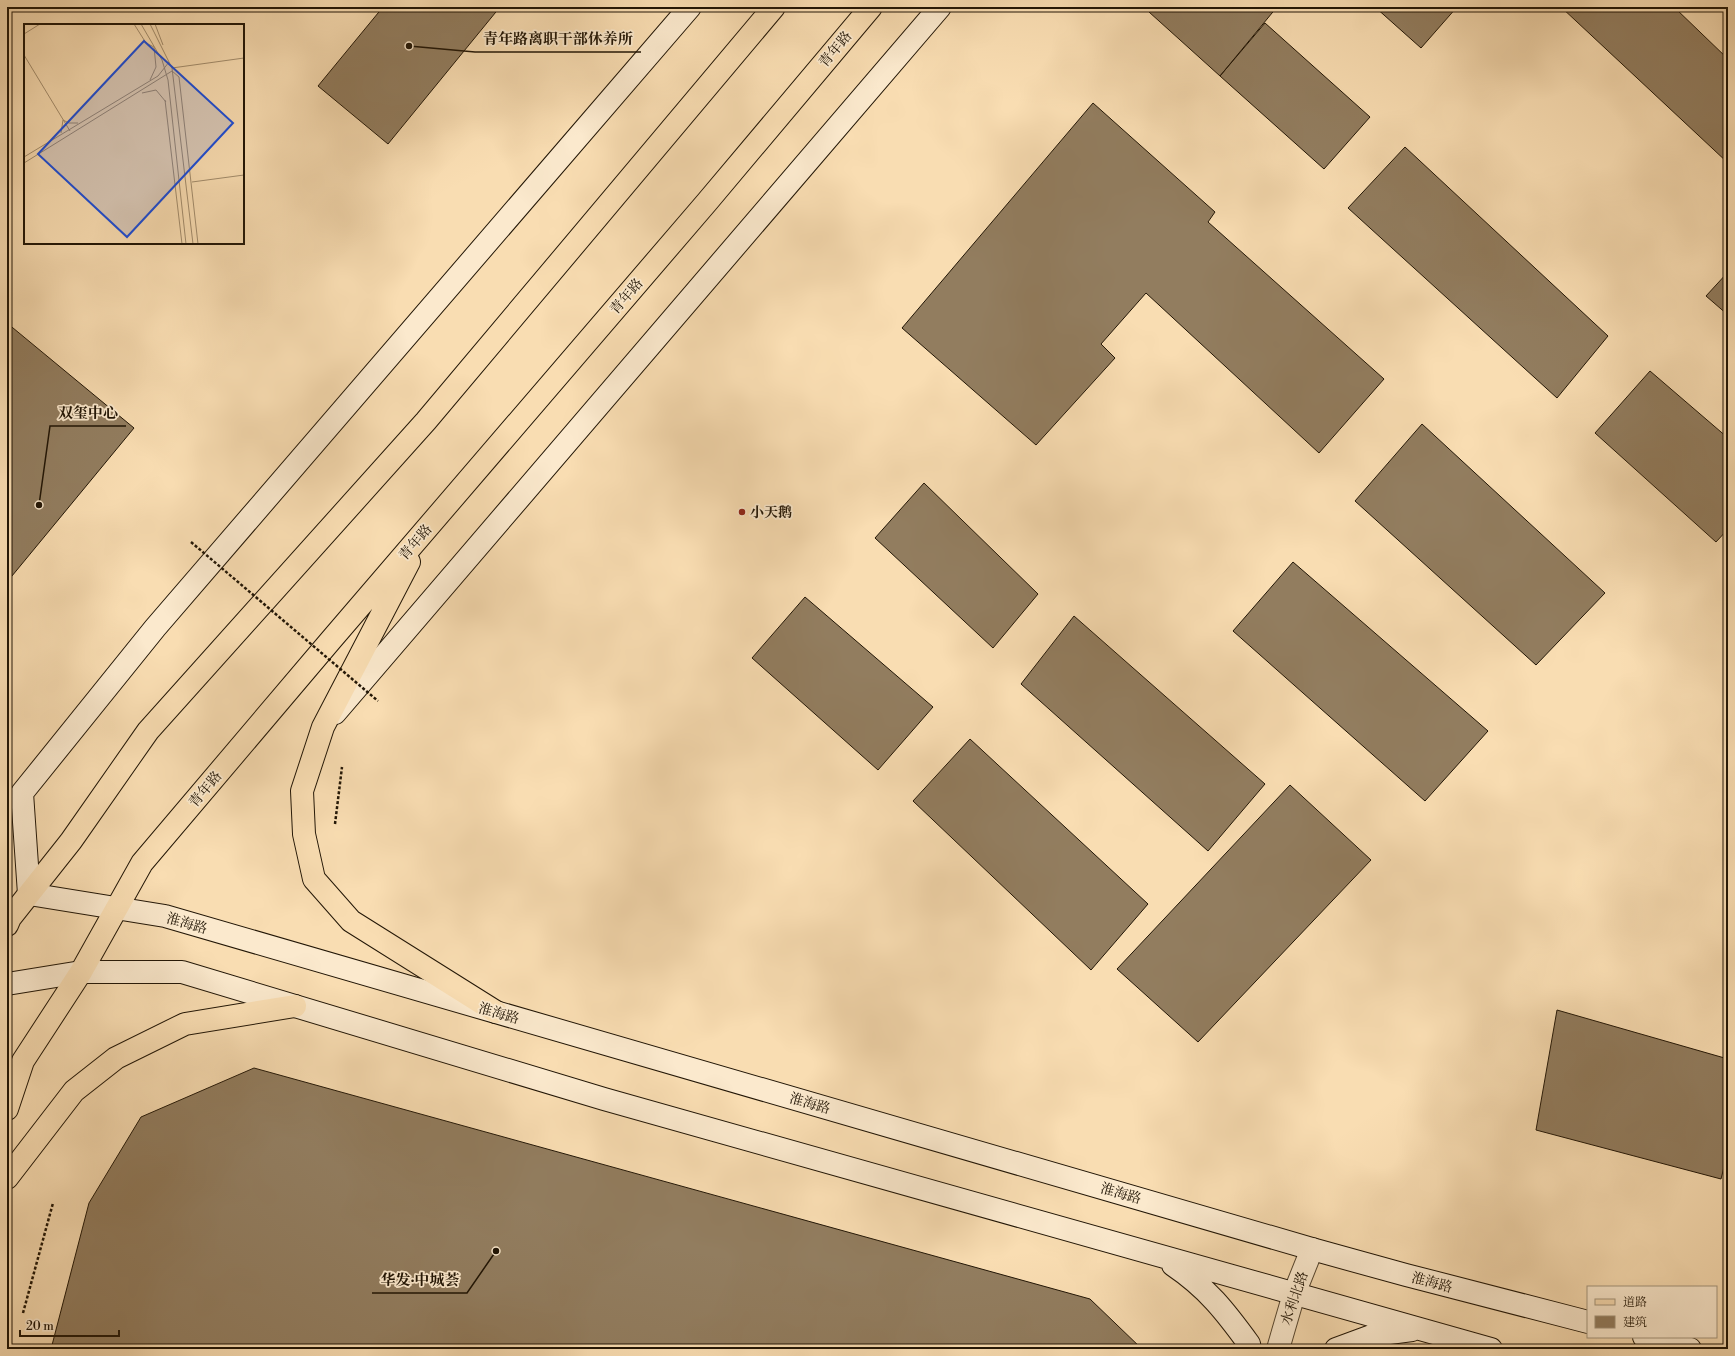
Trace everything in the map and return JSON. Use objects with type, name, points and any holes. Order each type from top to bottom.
[{"type":"main road","points":[[29,894],[22,793],[155,628],[690,7]]},
{"type":"main road","points":[[8,919],[71,841],[148,730],[426,421],[774,7]]},
{"type":"main road","name":"青年路","points":[[7,1109],[22,1061],[81,972],[142,863],[425,530],[702,208],[871,7]]},
{"type":"main road","points":[[323,727],[940,7]]},
{"type":"main road","points":[[425,530],[323,727],[302,791],[304,834],[314,879],[350,921],[496,1012]]},
{"type":"main road","name":"淮海路","points":[[29,894],[165,916],[1312,1249],[1587,1322]]},
{"type":"main road","points":[[7,984],[81,972],[182,972],[612,1101],[1491,1349]]},
{"type":"main road","points":[[7,1178],[74,1091],[116,1058],[185,1024],[295,1006]]},
{"type":"main road","name":"水利北路","points":[[1278,1349],[1294,1294],[1312,1249]]},
{"type":"main road","points":[[1160,1256],[1194,1279],[1221,1306],[1249,1344],[1250,1349]]},
{"type":"main road","points":[[1336,1349],[1374,1335],[1420,1329]]},
{"type":"main road","points":[[1648,1338],[1690,1349]]},
{"type":"path","points":[[191,542],[378,701]]},
{"type":"path","points":[[336,824],[342,763]]},
{"type":"path","points":[[23,1313],[52,1203]]},
{"type":"building","points":[[383,7],[500,7],[388,144],[318,86]]},
{"type":"building","points":[[1154,7],[1277,7],[1220,76],[1149,12]]},
{"type":"building","points":[[1375,7],[1457,7],[1421,48]]},
{"type":"building","points":[[1561,7],[1674,7],[1728,59],[1728,163]]},
{"type":"building","points":[[1265,23],[1370,117],[1324,169],[1220,76]]},
{"type":"building","points":[[1093,103],[1215,212],[1208,222],[1384,379],[1319,453],[1146,293],[1101,344],[1115,358],[1036,445],[902,328]]},
{"type":"building","points":[[1405,147],[1608,336],[1557,398],[1348,208]]},
{"type":"building","points":[[1728,272],[1728,315],[1706,296]]},
{"type":"building","points":[[7,323],[134,428],[7,582]]},
{"type":"building","points":[[1650,371],[1728,438],[1728,529],[1716,542],[1595,433]]},
{"type":"building","points":[[1422,424],[1605,593],[1536,665],[1355,501]]},
{"type":"building","points":[[924,483],[1038,594],[993,648],[875,538]]},
{"type":"building","points":[[1293,562],[1488,731],[1425,801],[1233,631]]},
{"type":"building","points":[[805,597],[933,707],[878,770],[752,658]]},
{"type":"building","points":[[1074,616],[1265,784],[1208,851],[1021,684]]},
{"type":"building","points":[[970,739],[1148,904],[1091,970],[913,801]]},
{"type":"building","points":[[1290,785],[1371,860],[1198,1042],[1117,969]]},
{"type":"building","points":[[1557,1010],[1728,1059],[1728,1151],[1721,1179],[1536,1130]]},
{"type":"building","points":[[254,1068],[1090,1299],[1142,1349],[51,1349],[89,1203],[141,1117]]},
{"type":"place","name":"青年路离职干部休养所","points":[[409,46]]},
{"type":"place","name":"双玺中心","points":[[39,505]]},
{"type":"place","name":"小天鹅","points":[[742,512]]},
{"type":"place","name":"华发·中城荟","points":[[496,1251]]}]
